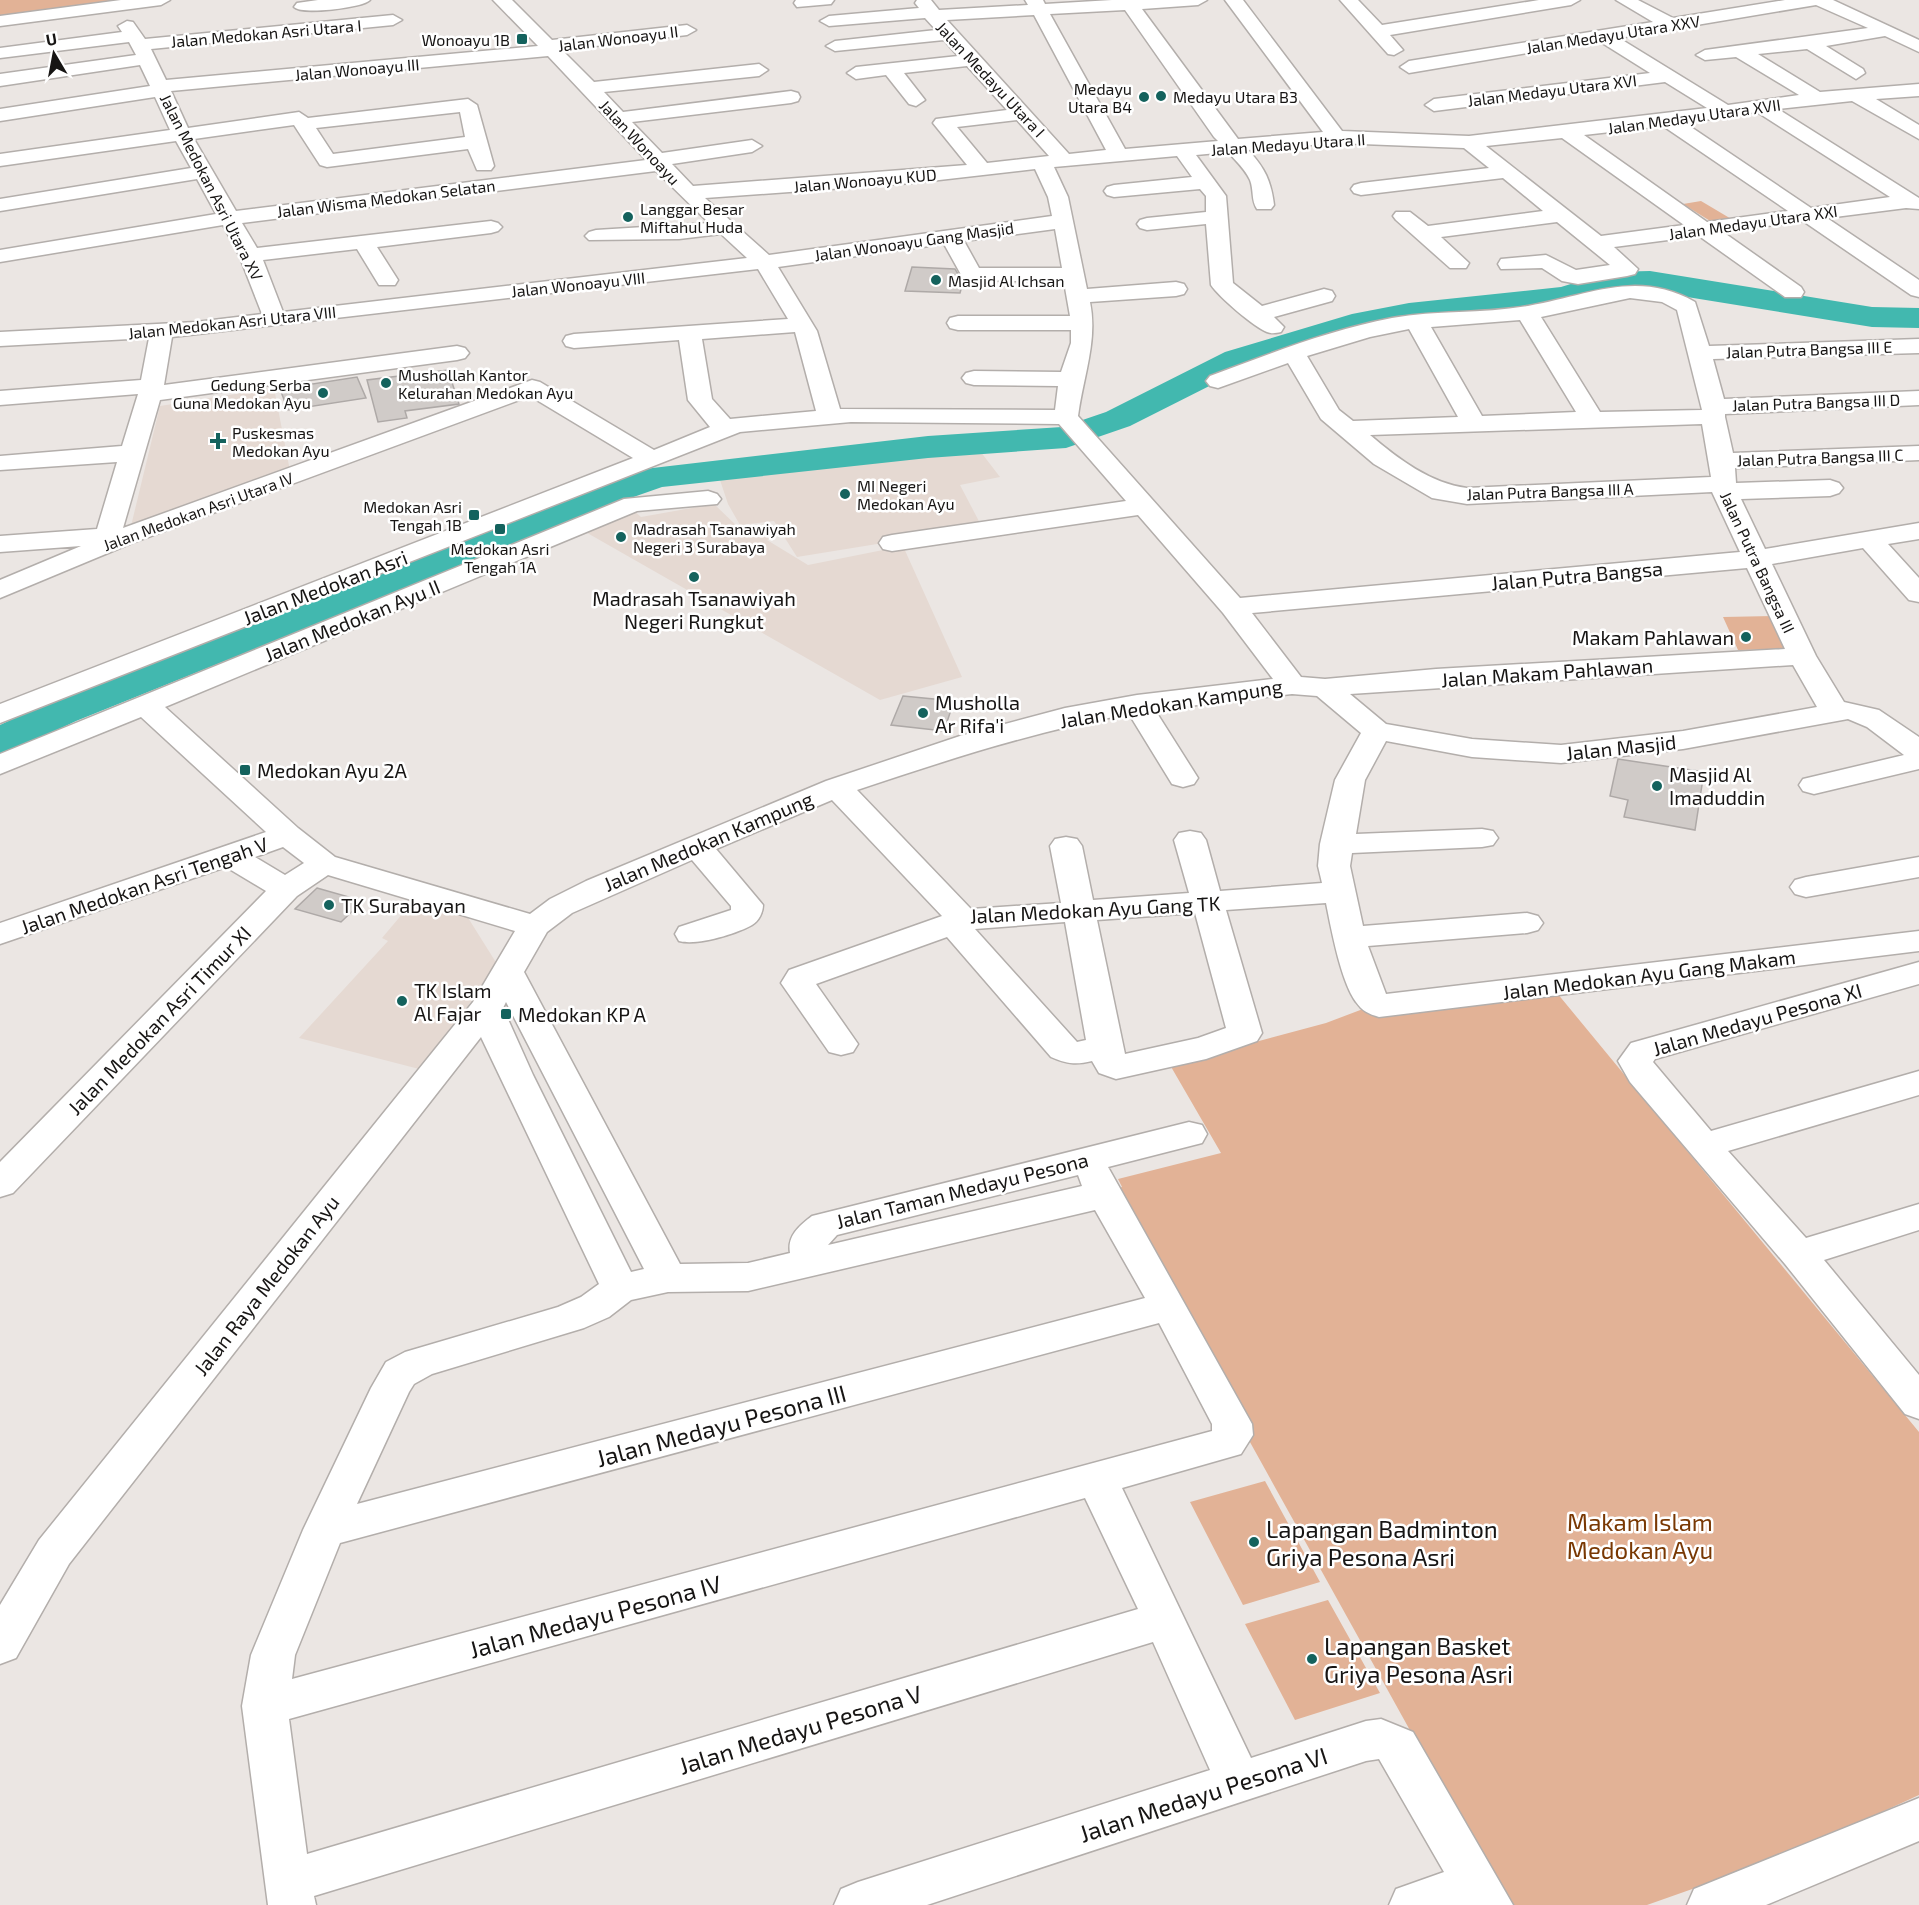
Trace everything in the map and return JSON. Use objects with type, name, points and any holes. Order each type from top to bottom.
[{"type":"street","points":[[0,21],[161,0]]},
{"type":"street","points":[[299,7],[361,0]]},
{"type":"street","points":[[502,0],[508,0]]},
{"type":"street","name":"Jalan Wonoayu","points":[[502,0],[619,118],[688,193],[764,262],[802,325],[830,416]]},
{"type":"street","points":[[803,3],[825,0]]},
{"type":"street","points":[[829,21],[926,6],[1198,0]]},
{"type":"street","points":[[1234,0],[1336,137]]},
{"type":"street","points":[[1349,0],[1380,31],[1463,141],[1597,243],[1627,269],[1578,277],[1570,276],[1546,261],[1509,264]]},
{"type":"street","points":[[1380,31],[1571,0]]},
{"type":"street","points":[[1625,0],[1673,25]]},
{"type":"street","points":[[1818,0],[1888,30],[1919,47]]},
{"type":"street","name":"Jalan Medayu Utara XXV","points":[[1409,68],[1818,0]]},
{"type":"street","points":[[1129,2],[1232,147],[1258,175],[1264,205]]},
{"type":"street","points":[[1037,4],[1119,156]]},
{"type":"street","name":"Jalan Medayu Utara I","points":[[926,6],[1064,160]]},
{"type":"street","name":"Jalan Medokan Asri Utara I","points":[[136,41],[251,54],[393,20]]},
{"type":"street","name":"Jalan Wonoayu II","points":[[551,48],[687,30]]},
{"type":"street","points":[[1705,55],[1810,43],[1888,30]]},
{"type":"street","points":[[836,45],[949,34]]},
{"type":"street","points":[[1603,36],[1726,112]]},
{"type":"street","points":[[0,54],[136,41]]},
{"type":"street","points":[[0,80],[136,41]]},
{"type":"street","name":"Jalan Medokan Asri Utara XV","points":[[136,41],[161,88],[181,133],[250,255],[275,319]]},
{"type":"street","points":[[1810,43],[1856,73]]},
{"type":"street","name":"Jalan Wonoayu III","points":[[0,115],[161,88],[551,48]]},
{"type":"street","points":[[1741,52],[1817,98]]},
{"type":"street","points":[[856,73],[972,60]]},
{"type":"street","points":[[891,69],[916,100]]},
{"type":"street","points":[[590,88],[759,70]]},
{"type":"street","name":"Jalan Medayu Utara XVI","points":[[1434,105],[1669,76]]},
{"type":"street","name":"Jalan Medayu Utara XVII","points":[[1463,141],[1568,133],[1817,98],[1919,90]]},
{"type":"street","points":[[1856,95],[1919,133]]},
{"type":"street","points":[[619,118],[791,97]]},
{"type":"street","points":[[0,160],[181,133],[297,112],[430,109],[462,105],[470,107],[476,142],[484,166]]},
{"type":"street","points":[[1760,106],[1912,199]]},
{"type":"street","points":[[297,112],[327,161],[476,142]]},
{"type":"street","points":[[982,170],[943,123],[1022,114]]},
{"type":"street","points":[[1667,120],[1919,290]]},
{"type":"street","points":[[1568,133],[1793,292]]},
{"type":"street","name":"Jalan Medayu Utara II","points":[[1042,162],[1336,137],[1463,141]]},
{"type":"street","name":"Jalan Wisma Medokan Selatan","points":[[0,256],[230,218],[542,179],[752,146]]},
{"type":"street","points":[[1184,151],[1216,196],[1215,217],[1222,285],[1265,321],[1324,296]]},
{"type":"street","points":[[650,458],[724,428],[830,416],[1074,426],[1071,379],[1082,343],[1082,323],[1064,221],[1058,197],[1042,162]]},
{"type":"street","name":"Jalan Wonoayu KUD","points":[[688,193],[982,170],[1042,162]]},
{"type":"street","points":[[0,205],[202,172]]},
{"type":"street","points":[[1361,189],[1505,172]]},
{"type":"street","points":[[1114,191],[1208,182]]},
{"type":"street","points":[[250,255],[363,241],[492,237],[507,199]]},
{"type":"street","name":"Jalan Medayu Utara XXI","points":[[1597,243],[1912,199]]},
{"type":"street","points":[[1424,233],[1560,215]]},
{"type":"street","points":[[1403,216],[1458,263]]},
{"type":"street","points":[[1147,224],[1215,217]]},
{"type":"street","name":"Jalan Wonoayu Gang Masjid","points":[[764,262],[1064,221]]},
{"type":"street","points":[[596,236],[679,233],[725,227]]},
{"type":"street","points":[[950,235],[972,275],[1075,286],[1180,275],[1219,267]]},
{"type":"street","points":[[363,241],[387,280]]},
{"type":"street","points":[[374,262],[397,260]]},
{"type":"street","name":"Jalan Wonoayu VIII","points":[[392,305],[764,262]]},
{"type":"street","name":"Jalan Putra Bangsa III","points":[[1527,313],[1626,292],[1663,293],[1687,307],[1713,412],[1723,478],[1754,559],[1802,656],[1835,712]]},
{"type":"street","name":"Jalan Medokan Asri Utara VIII","points":[[0,339],[162,331],[392,305]]},
{"type":"street","points":[[1218,381],[1351,333],[1380,326],[1416,321],[1527,313],[1592,419]]},
{"type":"street","points":[[1416,321],[1474,424]]},
{"type":"street","points":[[958,323],[1082,323]]},
{"type":"street","points":[[574,341],[802,325]]},
{"type":"street","points":[[0,544],[112,539],[151,390],[162,331]]},
{"type":"street","points":[[689,332],[700,400],[724,428]]},
{"type":"street","name":"Jalan Putra Bangsa III E","points":[[1699,353],[1919,346]]},
{"type":"street","points":[[0,398],[151,390],[457,354]]},
{"type":"street","name":"Jalan Putra Bangsa III A","points":[[1294,354],[1330,414],[1383,459],[1441,493],[1467,496],[1723,478]]},
{"type":"street","points":[[974,378],[1071,379]]},
{"type":"street","name":"Jalan Medokan Asri Utara IV","points":[[0,590],[112,539],[532,387],[650,458]]},
{"type":"street","name":"Jalan Putra Bangsa III D","points":[[1347,429],[1592,419],[1919,398]]},
{"type":"street","name":"Jalan Medokan Kampung","points":[[1074,426],[1233,607],[1292,685]]},
{"type":"street","points":[[0,463],[133,453]]},
{"type":"street","name":"Jalan Putra Bangsa III C","points":[[1723,478],[1919,453]]},
{"type":"street","name":"Jalan Medokan Asri","points":[[0,714],[545,504],[650,458]]},
{"type":"street","points":[[1723,478],[1758,492],[1830,488]]},
{"type":"street","name":"Jalan Medokan Ayu II","points":[[0,765],[576,524],[633,504],[708,498]]},
{"type":"street","points":[[545,504],[576,524]]},
{"type":"street","points":[[892,543],[1145,506]]},
{"type":"street","name":"Jalan Putra Bangsa","points":[[1233,607],[1754,559],[1919,531]]},
{"type":"street","points":[[1869,539],[1919,594]]},
{"type":"street","name":"Jalan Makam Pahlawan","points":[[1292,685],[1325,688],[1566,670],[1802,656]]},
{"type":"street","name":"Jalan Medokan Kampung","points":[[534,926],[561,906],[588,892],[697,846],[837,787],[970,742],[1065,717],[1137,704],[1292,685]]},
{"type":"street","name":"Jalan Masjid","points":[[1325,688],[1377,731],[1472,748],[1562,754],[1683,740],[1835,712],[1863,712],[1876,718],[1919,752]]},
{"type":"street","points":[[1137,704],[1183,778]]},
{"type":"street","points":[[145,705],[287,835],[324,864],[482,908],[534,926]]},
{"type":"street","points":[[1377,731],[1350,780],[1336,844],[1334,866],[1337,892],[1349,937],[1527,923]]},
{"type":"street","points":[[1814,785],[1919,760]]},
{"type":"street","name":"Jalan Medokan Ayu Gang TK","points":[[837,787],[958,922],[1337,892]]},
{"type":"street","name":"Jalan Medokan Asri Tengah V","points":[[0,934],[287,835]]},
{"type":"street","points":[[1336,844],[1482,838]]},
{"type":"street","points":[[1066,846],[1105,1047],[1111,1065],[1116,1067],[1206,1048],[1245,1033],[1206,903],[1190,840]]},
{"type":"street","points":[[691,934],[743,916],[747,911],[747,905],[697,846]]},
{"type":"street","points":[[231,856],[286,889]]},
{"type":"street","name":"Jalan Medokan Asri Timur XI","points":[[0,1184],[286,889],[324,864]]},
{"type":"street","points":[[1806,887],[1919,867]]},
{"type":"street","points":[[841,1044],[798,983],[801,978],[958,922],[1063,1049],[1074,1054],[1105,1047]]},
{"type":"street","name":"Jalan Raya Medokan Ayu","points":[[0,1645],[54,1552],[486,1008],[534,926]]},
{"type":"street","name":"Jalan Medokan Ayu Gang Makam","points":[[1349,937],[1369,997],[1379,1006],[1919,941]]},
{"type":"street","points":[[507,972],[668,1278]]},
{"type":"street","name":"Jalan Medayu Pesona XI","points":[[1703,1146],[1642,1074],[1635,1061],[1643,1050],[1919,973]]},
{"type":"street","points":[[486,1008],[515,1075],[620,1288]]},
{"type":"street","points":[[1912,1383],[1703,1146],[1919,1083]]},
{"type":"street","name":"Jalan Taman Medayu Pesona","points":[[1106,1194],[815,1262],[808,1251],[810,1238],[825,1225],[1189,1134]]},
{"type":"street","points":[[1085,1159],[1169,1306]]},
{"type":"street","points":[[588,1222],[632,1210]]},
{"type":"street","points":[[1798,1254],[1919,1217]]},
{"type":"street","points":[[289,1893],[265,1706],[273,1655],[324,1530],[400,1373],[419,1363],[570,1318],[595,1307],[620,1288],[668,1278],[748,1277],[815,1262]]},
{"type":"street","name":"Jalan Medayu Pesona IV","points":[[265,1706],[1226,1443],[1233,1435],[1232,1424],[1169,1306]]},
{"type":"street","name":"Jalan Medayu Pesona III","points":[[324,1530],[1169,1306]]},
{"type":"street","points":[[1096,1478],[1165,1620],[1239,1783]]},
{"type":"street","name":"Jalan Medayu Pesona V","points":[[289,1893],[1165,1620]]},
{"type":"street","name":"Jalan Medayu Pesona VI","points":[[858,1905],[1366,1741],[1381,1739],[1397,1746],[1483,1894]]},
{"type":"street","points":[[1711,1905],[1919,1819]]},
{"type":"street","points":[[1413,1905],[1483,1894]]},
{"type":"shaded area","name":"Puskesmas Medokan Ayu","points":[[274,388],[291,476],[131,526],[160,406]]},
{"type":"shaded area","name":"MI Negeri Medokan Ayu","points":[[977,447],[1000,477],[960,485],[982,527],[797,557],[774,521],[740,525],[728,504],[718,474]]},
{"type":"shaded area","points":[[714,504],[740,529],[749,530],[764,524],[778,534],[767,540],[808,565],[903,546],[962,677],[880,700],[582,530],[633,510],[641,517]]},
{"type":"shaded area","name":"TK Islam Al Fajar","points":[[414,900],[465,913],[497,964],[423,1070],[299,1038],[388,941],[382,938]]},
{"type":"green space","points":[[0,0],[155,0],[0,19]]},
{"type":"green space","points":[[1701,201],[1733,220],[1715,224],[1683,204]]},
{"type":"green space","points":[[1773,616],[1789,649],[1738,650],[1723,617]]},
{"type":"green space","name":"Makam Islam Medokan Ayu","points":[[1557,993],[1919,1432],[1919,1795],[1786,1856],[1647,1905],[1507,1905],[1110,1190],[1122,1187],[1118,1179],[1221,1153],[1170,1065],[1326,1023],[1363,1009]]},
{"type":"green space","name":"Lapangan Badminton Griya Pesona Asri","points":[[1265,1481],[1320,1582],[1243,1605],[1190,1502]]},
{"type":"green space","name":"Lapangan Basket Griya Pesona Asri","points":[[1328,1600],[1380,1693],[1295,1720],[1245,1624]]},
{"type":"building","name":"Masjid Al Ichsan","points":[[912,267],[955,269],[963,282],[960,293],[905,291]]},
{"type":"building","points":[[448,370],[459,404],[405,411],[407,418],[378,422],[367,380]]},
{"type":"building","name":"Gedung Serba Guna Medokan Ayu","points":[[357,377],[366,398],[288,410],[280,389]]},
{"type":"building","name":"Musholla Ar Rifa'i","points":[[903,696],[954,701],[944,731],[891,725]]},
{"type":"building","name":"Masjid Al Imaduddin","points":[[1618,759],[1704,772],[1695,830],[1624,817],[1628,800],[1610,796]]},
{"type":"building","name":"TK Surabayan","points":[[317,888],[363,901],[341,922],[295,909]]},
{"type":"waterway","points":[[0,741],[61,712],[612,492],[657,477],[928,447],[1066,437],[1118,419],[1237,359],[1364,321],[1409,313],[1564,296],[1610,282],[1650,281],[1872,317],[1919,318]]},
{"type":"place","name":"Wonoayu 1B","points":[[522,39]]},
{"type":"place","name":"Medayu Utara B3","points":[[1161,96]]},
{"type":"place","name":"Medayu Utara B4","points":[[1144,97]]},
{"type":"place","name":"Langgar Besar Miftahul Huda","points":[[628,217]]},
{"type":"place","name":"Masjid Al Ichsan","points":[[936,280]]},
{"type":"place","name":"Mushollah Kantor Kelurahan Medokan Ayu","points":[[386,383]]},
{"type":"place","name":"Gedung Serba Guna Medokan Ayu","points":[[323,393]]},
{"type":"place","name":"Puskesmas Medokan Ayu","points":[[218,441]]},
{"type":"place","name":"MI Negeri Medokan Ayu","points":[[845,494]]},
{"type":"place","name":"Medokan Asri Tengah 1B","points":[[474,515]]},
{"type":"place","name":"Medokan Asri Tengah 1A","points":[[500,529]]},
{"type":"place","name":"Madrasah Tsanawiyah Negeri 3 Surabaya","points":[[621,537]]},
{"type":"place","name":"Madrasah Tsanawiyah Negeri Rungkut","points":[[694,577]]},
{"type":"place","name":"Makam Pahlawan","points":[[1746,637]]},
{"type":"place","name":"Musholla Ar Rifa'i","points":[[923,713]]},
{"type":"place","name":"Medokan Ayu 2A","points":[[245,770]]},
{"type":"place","name":"Masjid Al Imaduddin","points":[[1657,786]]},
{"type":"place","name":"TK Surabayan","points":[[329,905]]},
{"type":"place","name":"TK Islam Al Fajar","points":[[402,1001]]},
{"type":"place","name":"Medokan KP A","points":[[506,1014]]},
{"type":"place","name":"Lapangan Badminton Griya Pesona Asri","points":[[1254,1542]]},
{"type":"place","name":"Lapangan Basket Griya Pesona Asri","points":[[1312,1659]]}]
